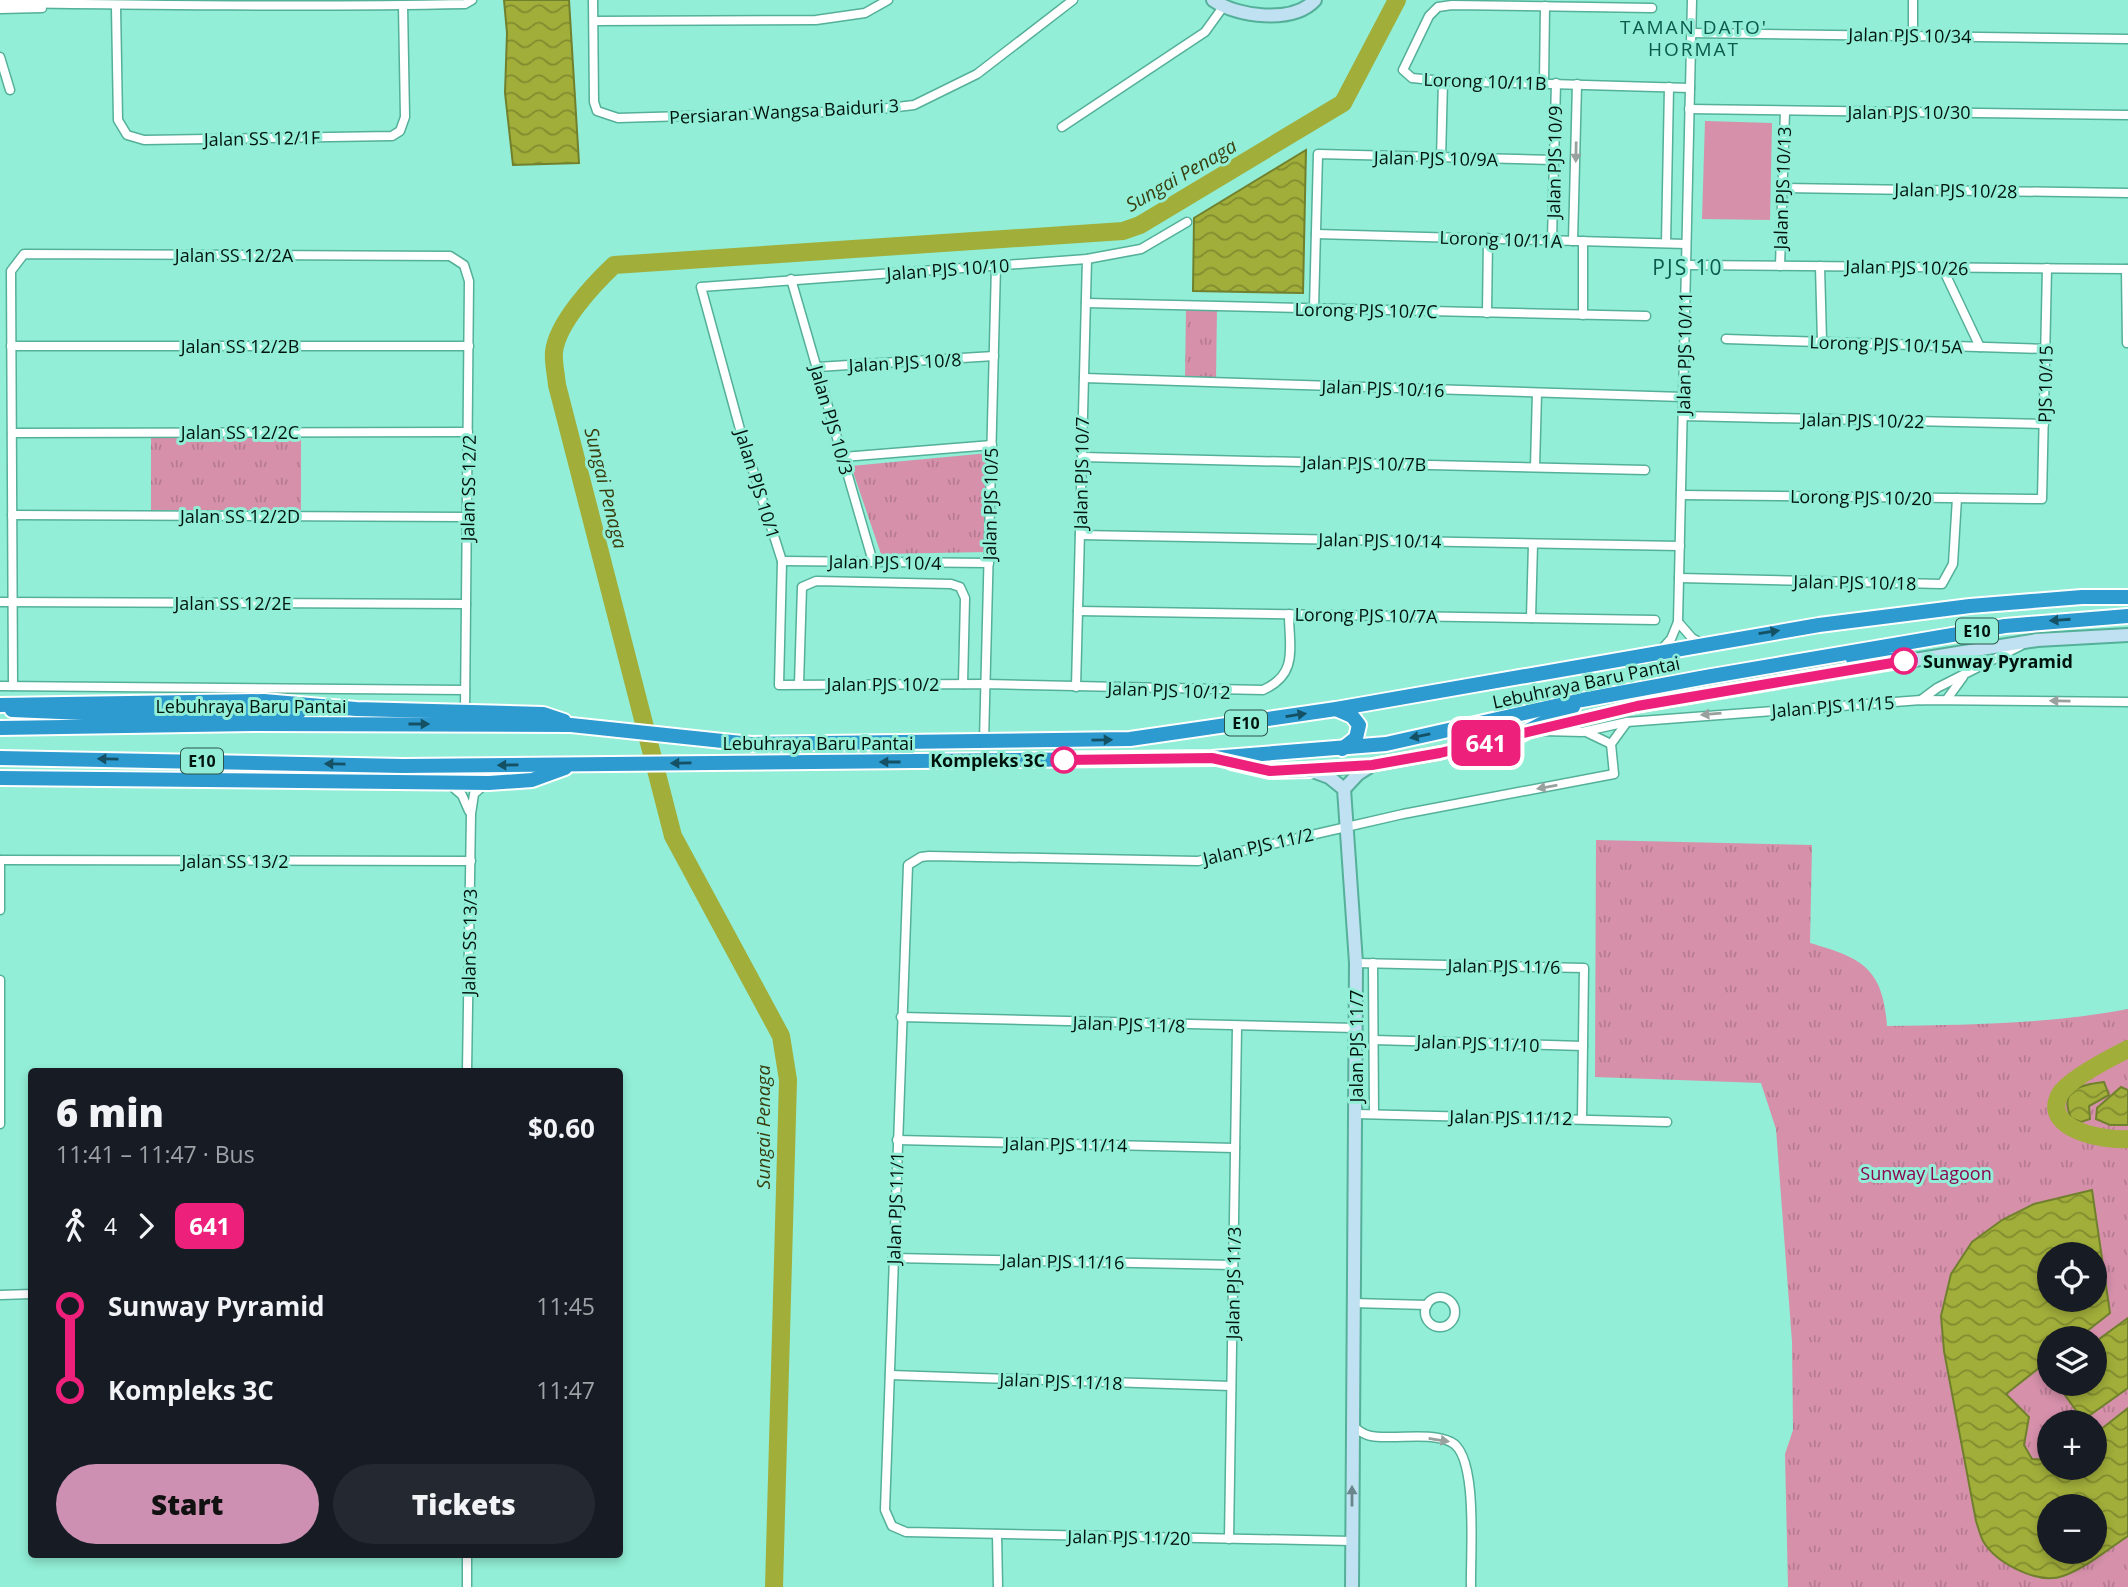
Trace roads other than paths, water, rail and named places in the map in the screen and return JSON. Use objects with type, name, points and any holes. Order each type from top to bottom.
[{"type":"highway","name":"Lebuhraya Baru Pantai","points":[[0,728],[253,724],[571,725],[751,744],[1130,739],[1336,709],[1701,643],[1970,606],[2082,597],[2128,597]]},
{"type":"highway","name":"Lebuhraya Baru Pantai","points":[[0,758],[403,766],[1212,758],[1342,749],[1398,741],[1582,700],[2005,626],[2128,616]]},
{"type":"highway","points":[[1827,658],[1910,660]]},
{"type":"highway","points":[[1520,735],[1569,711],[1582,700]]},
{"type":"highway","points":[[0,707],[264,701],[356,709]]},
{"type":"highway","points":[[0,707],[36,713],[155,716],[356,709],[465,711],[543,715],[571,725]]},
{"type":"highway","points":[[1336,709],[1352,716],[1359,725],[1356,738],[1342,749]]},
{"type":"highway","points":[[1212,758],[1270,771],[1310,770]]},
{"type":"highway","points":[[0,778],[489,783],[532,780],[576,764]]},
{"type":"street","points":[[0,3],[117,7],[319,2],[465,4],[472,0]]},
{"type":"street","points":[[593,0],[594,21],[816,20],[865,13],[888,0]]},
{"type":"street","name":"Persiaran Wangsa Baiduri 3","points":[[594,21],[594,102],[597,111],[607,117],[864,111],[914,105],[977,74],[1073,0]]},
{"type":"street","points":[[1062,127],[1205,32],[1218,4],[1260,14],[1285,14],[1300,10],[1315,0]]},
{"type":"street","name":"Jalan PJS 10/11","points":[[1661,650],[1671,639],[1678,622],[1692,0]]},
{"type":"street","points":[[1913,0],[1913,35]]},
{"type":"street","name":"Lorong 10/11B","points":[[1652,8],[1563,3],[1545,6],[1438,7],[1429,16],[1403,70],[1412,78],[1443,81],[1690,88]]},
{"type":"street","name":"Jalan SS 12/1F","points":[[117,7],[118,120],[127,135],[144,140],[392,136],[400,131],[405,117],[403,5]]},
{"type":"street","points":[[0,9],[38,9],[49,6]]},
{"type":"street","points":[[1544,83],[1545,6]]},
{"type":"street","name":"Jalan PJS 10/34","points":[[1691,33],[2128,39]]},
{"type":"street","points":[[0,57],[10,90]]},
{"type":"street","points":[[1441,159],[1443,81]]},
{"type":"street","name":"Jalan PJS 10/9","points":[[1552,240],[1556,83]]},
{"type":"street","points":[[1577,84],[1578,241],[1583,315]]},
{"type":"street","points":[[1666,243],[1669,87]]},
{"type":"street","name":"Jalan PJS 10/30","points":[[1689,109],[2128,116]]},
{"type":"street","name":"Jalan PJS 10/13","points":[[1780,266],[1785,111]]},
{"type":"street","name":"Jalan PJS 10/9A","points":[[1316,234],[1318,154],[1553,160]]},
{"type":"street","name":"Jalan PJS 10/28","points":[[1783,188],[2128,193]]},
{"type":"street","name":"Jalan PJS 10/10","points":[[701,287],[1087,259],[1141,249],[1187,222]]},
{"type":"street","points":[[1314,308],[1316,234]]},
{"type":"street","name":"Lorong 10/11A","points":[[1316,234],[1686,244]]},
{"type":"street","points":[[1487,313],[1488,238]]},
{"type":"street","name":"Jalan SS 12/2A","points":[[11,346],[11,271],[24,254],[450,256],[464,265]]},
{"type":"street","name":"Jalan PJS 10/7","points":[[1076,687],[1087,259]]},
{"type":"street","name":"Jalan SS 12/2","points":[[464,265],[469,281],[465,711]]},
{"type":"street","name":"Jalan PJS 10/26","points":[[1686,265],[2127,269]]},
{"type":"street","name":"Jalan PJS 10/5","points":[[984,741],[996,266]]},
{"type":"street","points":[[1820,266],[1822,342]]},
{"type":"street","points":[[1942,267],[1980,347]]},
{"type":"street","name":"PJS 10/15","points":[[2042,499],[2047,268]]},
{"type":"street","points":[[2127,269],[2127,342]]},
{"type":"street","name":"Jalan PJS 10/3","points":[[791,279],[873,562]]},
{"type":"street","name":"Jalan PJS 10/1","points":[[701,287],[741,433],[782,561],[779,685]]},
{"type":"street","name":"Lorong PJS 10/7C","points":[[1086,303],[1646,316]]},
{"type":"street","name":"Lorong PJS 10/15A","points":[[1726,339],[2046,349]]},
{"type":"street","name":"Jalan SS 12/2B","points":[[11,346],[469,345]]},
{"type":"street","points":[[11,346],[13,686]]},
{"type":"street","name":"Jalan PJS 10/8","points":[[817,367],[994,356]]},
{"type":"street","name":"Jalan PJS 10/16","points":[[1084,378],[1683,397]]},
{"type":"street","points":[[1535,467],[1537,393]]},
{"type":"street","name":"Jalan PJS 10/22","points":[[1683,416],[2044,424]]},
{"type":"street","name":"Jalan SS 12/2C","points":[[12,433],[468,432]]},
{"type":"street","points":[[843,457],[992,445]]},
{"type":"street","name":"Jalan PJS 10/7B","points":[[1082,457],[1645,470]]},
{"type":"street","name":"Lorong PJS 10/20","points":[[1681,495],[2042,499]]},
{"type":"street","name":"Jalan PJS 10/18","points":[[1679,578],[1942,584],[1953,564],[1957,498]]},
{"type":"street","name":"Jalan SS 12/2D","points":[[12,515],[467,517]]},
{"type":"street","name":"Jalan PJS 10/14","points":[[1080,535],[1680,546]]},
{"type":"street","points":[[1531,618],[1533,544]]},
{"type":"street","name":"Jalan PJS 10/4","points":[[782,561],[989,563]]},
{"type":"street","points":[[799,684],[802,587],[816,581],[951,584],[960,587],[965,598],[963,684]]},
{"type":"street","name":"Jalan SS 12/2E","points":[[0,602],[466,604]]},
{"type":"street","name":"Lorong PJS 10/7A","points":[[1078,611],[1655,620]]},
{"type":"street","name":"Jalan PJS 10/12","points":[[986,684],[1264,690],[1285,676],[1290,664],[1289,614]]},
{"type":"street","points":[[1678,622],[1692,638],[1701,643]]},
{"type":"street","points":[[1310,770],[1372,765],[1540,731],[1637,706],[1910,660],[2037,640],[2128,635]]},
{"type":"street","points":[[1921,699],[2037,640]]},
{"type":"street","points":[[1947,699],[1965,675]]},
{"type":"street","name":"Jalan PJS 10/2","points":[[779,685],[986,684]]},
{"type":"street","points":[[0,686],[465,690]]},
{"type":"street","name":"Jalan PJS 11/15","points":[[1540,731],[1582,732],[1628,722],[1921,699],[2128,702]]},
{"type":"street","points":[[1582,732],[1593,733],[1611,744],[1628,722]]},
{"type":"street","name":"Jalan PJS 11/2","points":[[906,873],[913,860],[929,856],[1198,861],[1347,826],[1614,774],[1611,744]]},
{"type":"street","points":[[1310,770],[1329,778],[1344,789],[1358,774],[1372,765]]},
{"type":"street","points":[[448,783],[462,795],[471,814]]},
{"type":"street","name":"Jalan SS 13/3","points":[[467,1068],[471,814],[474,794],[489,783]]},
{"type":"street","name":"Jalan PJS 11/7","points":[[1344,789],[1356,963],[1352,1587]]},
{"type":"street","points":[[0,860],[0,910]]},
{"type":"street","name":"Jalan SS 13/2","points":[[0,860],[471,861]]},
{"type":"street","name":"Jalan PJS 11/1","points":[[906,873],[885,1510],[892,1526],[906,1532]]},
{"type":"street","name":"Jalan PJS 11/6","points":[[1356,963],[1584,968],[1582,1119]]},
{"type":"street","name":"Jalan PJS 11/7","points":[[1373,963],[1374,1114]]},
{"type":"street","points":[[0,980],[0,1124]]},
{"type":"street","name":"Jalan PJS 11/8","points":[[901,1017],[1356,1028]]},
{"type":"street","name":"Jalan PJS 11/3","points":[[1229,1539],[1237,1027]]},
{"type":"street","name":"Jalan PJS 11/10","points":[[1374,1040],[1583,1046]]},
{"type":"street","name":"Jalan PJS 11/12","points":[[1356,1114],[1667,1122]]},
{"type":"street","name":"Jalan PJS 11/14","points":[[897,1140],[1235,1148]]},
{"type":"street","name":"Jalan PJS 11/16","points":[[893,1258],[1233,1265]]},
{"type":"street","points":[[0,1295],[28,1294]]},
{"type":"street","points":[[1353,1303],[1427,1305]]},
{"type":"street","name":"Jalan PJS 11/18","points":[[890,1375],[1231,1386]]},
{"type":"street","points":[[1351,1422],[1371,1437],[1442,1438],[1454,1443],[1465,1454],[1469,1479],[1471,1587]]},
{"type":"street","points":[[1352,1455],[1371,1437]]},
{"type":"street","name":"Jalan PJS 11/20","points":[[906,1532],[1352,1541]]},
{"type":"street","points":[[997,1534],[998,1587]]},
{"type":"street","points":[[467,1558],[467,1587]]},
{"type":"water","points":[[504,0],[569,0],[579,163],[513,165],[505,93],[507,33]]},
{"type":"water","points":[[1306,150],[1303,293],[1193,291],[1194,218]]},
{"type":"water","points":[[2104,1082],[2109,1095],[2089,1106],[2090,1119],[2081,1122],[2071,1118],[2068,1108],[2070,1094],[2080,1087]]},
{"type":"water","points":[[2121,1087],[2128,1090],[2128,1125],[2110,1125],[2096,1119],[2097,1108]]},
{"type":"water","points":[[2092,1190],[2100,1242],[2037,1242],[2037,1312],[2107,1312],[2107,1292],[2110,1313],[2094,1326],[2037,1326],[2037,1369],[2006,1394],[2029,1417],[2024,1445],[2032,1459],[2037,1459],[2037,1480],[2107,1480],[2107,1425],[2128,1408],[2128,1536],[2107,1551],[2107,1494],[2037,1494],[2037,1564],[2087,1564],[2053,1578],[2030,1575],[2007,1564],[1989,1549],[1982,1539],[1976,1521],[1944,1351],[1941,1316],[1951,1274],[1972,1242],[2002,1220],[2034,1204]]},
{"type":"water","points":[[2128,1318],[2128,1388],[2097,1410],[2076,1410],[2066,1396],[2107,1396],[2107,1333]]},
{"type":"waterway","name":"Sungai Penaga","points":[[774,1587],[788,1080],[781,1036],[673,836],[557,385],[554,356],[557,341],[569,317],[614,265],[1123,231],[1140,225],[1343,103],[1397,0]]},
{"type":"waterway","points":[[2128,1049],[2072,1082],[2060,1094],[2056,1106],[2059,1116],[2067,1125],[2078,1131],[2105,1138],[2128,1139]]},
{"type":"place","name":"Sunway Pyramid","points":[[1904,661]]},
{"type":"place","name":"Kompleks 3C","points":[[1064,760]]},
{"type":"district","name":"TAMAN DATO' HORMAT","points":[[1694,38]]},
{"type":"district","name":"PJS 10","points":[[1688,267]]},
{"type":"park label","name":"Sunway Lagoon","points":[[1926,1173]]}]
